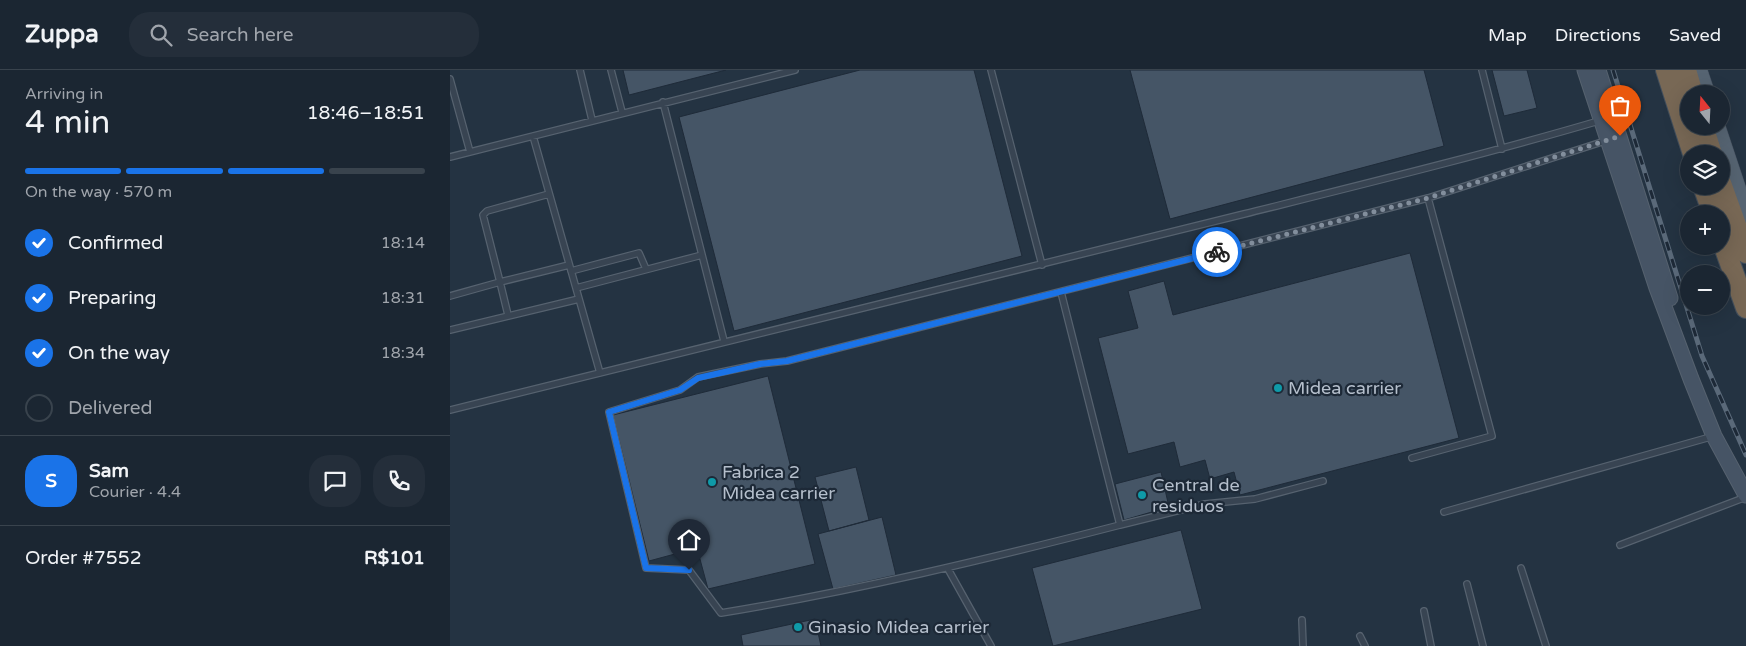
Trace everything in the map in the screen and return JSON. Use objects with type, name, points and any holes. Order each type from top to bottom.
[{"type":"highway","points":[[1666,70],[1690,145]]},
{"type":"highway","points":[[1686,70],[1690,85]]},
{"type":"highway","points":[[1734,179],[1746,253]]},
{"type":"highway","points":[[1727,255],[1746,308]]},
{"type":"main road","points":[[1585,70],[1614,138],[1658,288],[1714,436],[1746,496]]},
{"type":"main road","points":[[1598,70],[1607,118]]},
{"type":"main road","points":[[1698,70],[1703,85]]},
{"type":"main road","points":[[1719,135],[1746,216]]},
{"type":"lane","points":[[580,70],[592,120]]},
{"type":"lane","points":[[611,70],[622,112]]},
{"type":"lane","points":[[450,157],[622,112],[795,70]]},
{"type":"lane","points":[[991,70],[1042,265]]},
{"type":"lane","points":[[1482,70],[1502,149]]},
{"type":"lane","points":[[450,79],[470,152]]},
{"type":"lane","points":[[663,102],[724,341]]},
{"type":"lane","points":[[450,410],[724,341],[1042,265],[1502,149],[1607,118]]},
{"type":"lane","points":[[533,136],[600,373]]},
{"type":"lane","points":[[1323,481],[1255,499],[1205,504],[948,569],[795,601],[720,613],[689,570],[646,568],[609,412],[680,390],[698,378],[760,364],[787,361],[1428,198],[1614,138]]},
{"type":"lane","points":[[508,315],[483,215],[487,211],[549,194]]},
{"type":"lane","points":[[1412,458],[1492,436],[1428,198]]},
{"type":"lane","points":[[450,296],[500,282],[639,253],[646,270]]},
{"type":"lane","points":[[576,288],[702,255]]},
{"type":"lane","points":[[1061,292],[1120,526]]},
{"type":"lane","points":[[450,330],[579,299]]},
{"type":"lane","points":[[1444,512],[1714,436]]},
{"type":"lane","points":[[1620,545],[1746,496]]},
{"type":"lane","points":[[1521,568],[1546,646]]},
{"type":"lane","points":[[948,569],[991,646]]},
{"type":"lane","points":[[1467,584],[1483,646]]},
{"type":"lane","points":[[1424,611],[1430,646]]},
{"type":"lane","points":[[1302,620],[1303,646]]},
{"type":"lane","points":[[1360,636],[1365,646]]},
{"type":"building","points":[[623,70],[726,70],[629,95]]},
{"type":"building","points":[[860,70],[974,70],[1022,256],[734,331],[679,117]]},
{"type":"building","points":[[1130,70],[1424,70],[1444,146],[1170,219]]},
{"type":"building","points":[[1492,70],[1527,70],[1537,108],[1504,116]]},
{"type":"building","name":"Midea carrier","points":[[1410,253],[1459,438],[1240,495],[1234,472],[1210,479],[1205,460],[1180,467],[1174,442],[1128,454],[1098,338],[1138,328],[1128,291],[1164,281],[1173,315]]},
{"type":"building","name":"Fabrica 2 Midea carrier","points":[[768,376],[815,564],[708,589],[697,548],[649,561],[613,415]]},
{"type":"building","points":[[856,467],[869,520],[829,531],[815,477]]},
{"type":"building","name":"Central de residuos","points":[[1161,472],[1169,507],[1124,520],[1115,484]]},
{"type":"building","points":[[882,517],[896,575],[833,589],[818,534]]},
{"type":"building","points":[[1181,530],[1202,609],[1053,646],[1032,568]]},
{"type":"building","name":"Ginasio Midea carrier","points":[[815,619],[821,646],[743,646],[741,635]]},
{"type":"railway","points":[[1613,70],[1702,356],[1746,455]]},
{"type":"way so far","points":[[1217,252],[1428,198],[1620,136]]},
{"type":"place","name":"Midea carrier","points":[[1278,388]]},
{"type":"place","name":"Fabrica 2 Midea carrier","points":[[712,482]]},
{"type":"place","name":"Central de residuos","points":[[1142,495]]},
{"type":"place","name":"Ginasio Midea carrier","points":[[798,627]]},
{"type":"route","points":[[689,570],[646,568],[609,412],[680,390],[698,378],[760,364],[787,361],[1217,252]]}]
